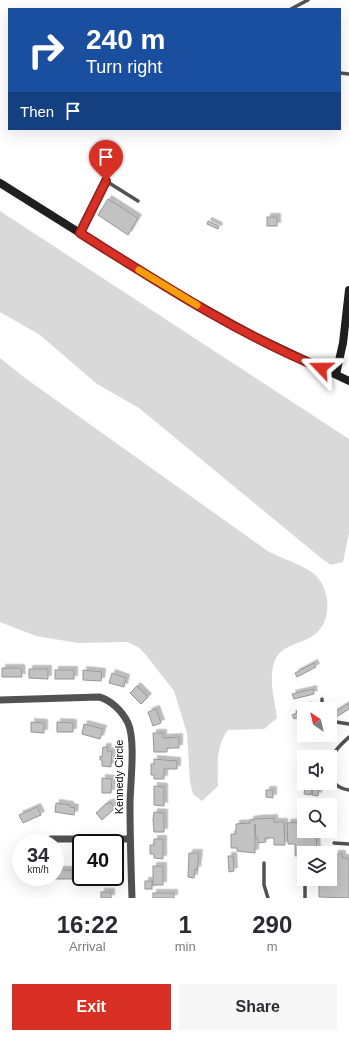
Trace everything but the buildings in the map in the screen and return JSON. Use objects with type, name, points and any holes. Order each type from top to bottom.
[{"type":"street","points":[[0,183],[166,287],[248,334],[349,381]]},
{"type":"street","points":[[336,374],[344,343],[349,290]]},
{"type":"street","name":"Kennedy Circle","points":[[0,700],[99,697],[109,700],[128,723],[131,736],[130,839],[132,898]]},
{"type":"street","points":[[64,839],[130,839]]},
{"type":"lane","points":[[293,8],[308,0]]},
{"type":"lane","points":[[80,233],[106,181],[138,201]]},
{"type":"lane","points":[[337,722],[349,724]]},
{"type":"lane","points":[[349,737],[336,749],[330,767],[331,780],[335,785],[342,789],[349,790]]},
{"type":"lane","points":[[334,843],[349,844]]},
{"type":"lane","points":[[264,863],[264,885],[268,898]]},
{"type":"lane","points":[[305,886],[306,898]]},
{"type":"shaded area","points":[[0,211],[349,439],[349,533],[343,562],[331,565],[321,558],[139,408],[97,384],[40,335],[0,312]]},
{"type":"shaded area","points":[[0,358],[25,378],[269,552],[298,564],[313,573],[319,579],[323,587],[326,595],[327,613],[320,629],[309,638],[288,647],[279,653],[273,665],[273,696],[277,718],[264,729],[228,730],[219,750],[218,786],[202,801],[193,794],[190,782],[187,733],[174,691],[138,647],[127,642],[78,643],[36,636],[0,622]]},
{"type":"slow traffic","points":[[139,270],[197,305]]},
{"type":"route","points":[[106,181],[80,233],[166,287],[248,334],[307,363],[321,368]]}]
